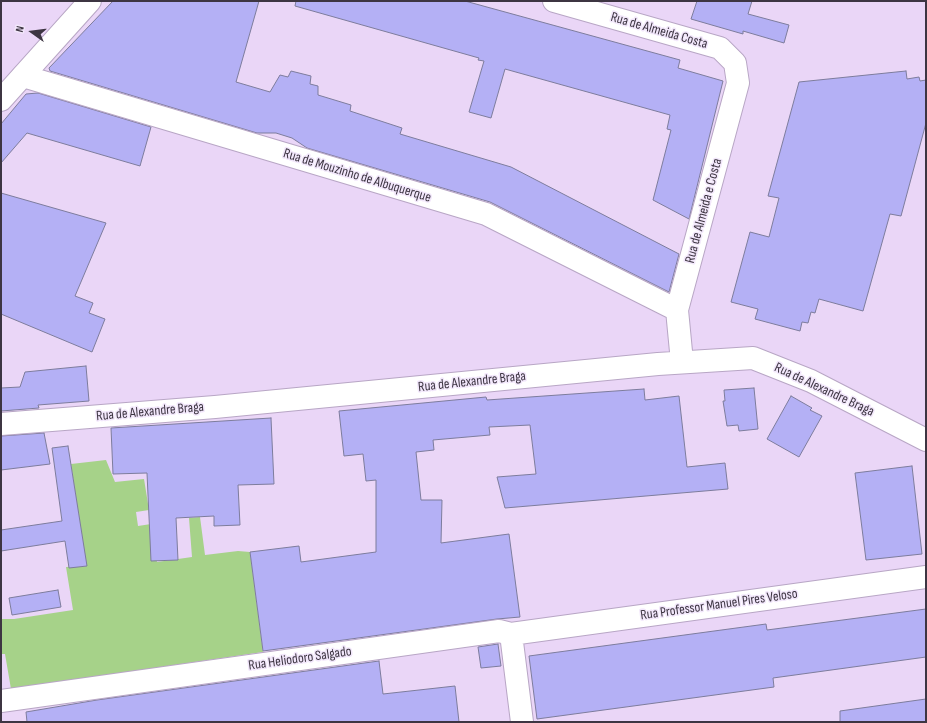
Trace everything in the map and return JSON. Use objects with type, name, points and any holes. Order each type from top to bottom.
[{"type":"street","points":[[1,100],[90,1]]},
{"type":"street","name":"Rua de Almeida Costa","points":[[554,1],[720,48],[735,62]]},
{"type":"street","name":"Rua de Almeida e Costa","points":[[682,362],[677,310],[738,83],[735,62]]},
{"type":"street","name":"Rua de Mouzinho de Albuquerque","points":[[23,76],[486,214],[677,310]]},
{"type":"street","name":"Rua de Alexandre Braga","points":[[1,424],[222,406],[682,362],[753,358],[811,381],[926,440]]},
{"type":"street","name":"Rua Professor Manuel Pires Veloso","points":[[511,634],[926,577]]},
{"type":"street","name":"Rua Heliodoro Salgado","points":[[1,701],[499,631],[511,634]]},
{"type":"street","points":[[511,634],[522,722]]},
{"type":"green space","points":[[106,460],[115,482],[144,479],[149,510],[136,512],[138,526],[151,524],[157,562],[192,557],[189,518],[200,517],[205,555],[238,551],[250,552],[263,652],[11,689],[5,654],[1,654],[1,619],[14,619],[73,610],[66,567],[86,566],[71,464]]},
{"type":"building","points":[[113,1],[259,1],[236,82],[270,92],[280,75],[288,77],[291,71],[311,76],[310,84],[318,86],[318,95],[351,105],[350,111],[402,128],[400,134],[511,167],[679,254],[669,292],[490,202],[307,148],[292,138],[276,133],[257,133],[50,71],[49,68]]},
{"type":"building","points":[[296,1],[465,1],[680,60],[678,68],[723,81],[689,219],[653,200],[671,130],[667,129],[670,115],[505,69],[491,118],[469,112],[484,61],[478,60],[479,58],[295,6]]},
{"type":"building","points":[[697,1],[752,1],[748,14],[789,25],[784,43],[743,31],[743,34],[691,19]]},
{"type":"building","points":[[906,71],[907,79],[919,77],[920,81],[926,80],[926,123],[901,216],[890,214],[863,311],[819,299],[815,313],[811,312],[808,323],[802,322],[800,331],[755,319],[758,309],[731,302],[750,232],[769,237],[779,198],[768,196],[799,82]]},
{"type":"building","points":[[38,93],[151,127],[140,166],[27,133],[1,163],[1,124],[26,94]]},
{"type":"building","points":[[1,193],[106,223],[75,296],[93,303],[89,313],[105,319],[92,352],[1,314]]},
{"type":"building","points":[[86,366],[89,401],[38,405],[39,408],[1,411],[1,388],[20,387],[25,372]]},
{"type":"building","points":[[754,388],[758,429],[739,431],[738,425],[727,426],[723,401],[725,401],[724,390]]},
{"type":"building","points":[[644,389],[645,400],[679,396],[687,467],[725,463],[728,489],[505,508],[497,477],[536,474],[530,425],[489,427],[490,435],[433,440],[434,450],[416,452],[421,500],[442,500],[441,543],[509,534],[520,617],[263,651],[250,552],[299,546],[301,562],[376,552],[376,480],[366,481],[363,454],[344,456],[339,411],[486,397],[487,400]]},
{"type":"building","points":[[791,396],[812,408],[810,410],[822,416],[799,457],[767,439]]},
{"type":"building","points":[[271,418],[274,484],[238,485],[240,525],[214,526],[214,516],[176,518],[178,560],[151,561],[147,473],[113,474],[111,428]]},
{"type":"building","points":[[44,433],[50,464],[1,470],[1,436]]},
{"type":"building","points":[[68,446],[87,566],[69,568],[65,541],[1,551],[1,530],[62,521],[52,448]]},
{"type":"building","points":[[912,466],[922,554],[866,560],[855,473]]},
{"type":"building","points":[[58,590],[61,607],[12,615],[9,598]]},
{"type":"building","points":[[926,609],[926,657],[773,678],[774,687],[537,719],[529,656],[766,624],[767,630]]},
{"type":"building","points":[[498,644],[501,666],[481,668],[478,647]]},
{"type":"building","points":[[379,661],[383,694],[455,686],[459,722],[27,722],[26,712],[97,700]]},
{"type":"building","points":[[926,699],[926,722],[840,722],[840,711]]}]
